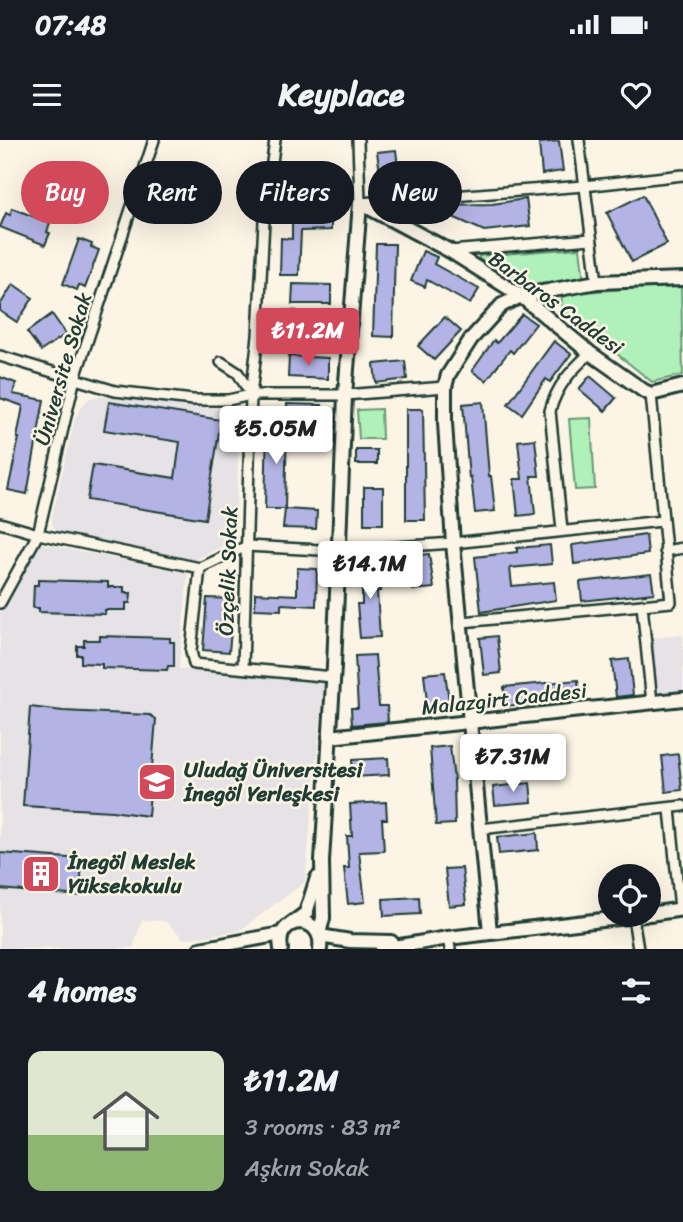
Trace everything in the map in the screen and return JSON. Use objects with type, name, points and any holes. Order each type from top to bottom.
[{"type":"main road","name":"Barbaros Caddesi","points":[[360,203],[450,251],[521,296],[590,353],[651,394]]},
{"type":"main road","points":[[319,940],[323,918],[322,861],[345,395],[360,203]]},
{"type":"main road","points":[[490,932],[453,543],[445,387],[448,375],[471,339],[502,305],[521,296],[597,282],[683,279]]},
{"type":"main road","points":[[651,394],[683,386]]},
{"type":"main road","name":"Malazgirt Caddesi","points":[[329,737],[683,699]]},
{"type":"main road","points":[[200,949],[281,934],[306,913],[322,861]]},
{"type":"main road","points":[[661,913],[682,909]]},
{"type":"main road","points":[[319,940],[449,943],[490,932],[598,921]]},
{"type":"main road","points":[[291,925],[304,922],[315,929],[319,940]]},
{"type":"main road","points":[[281,934],[281,949]]},
{"type":"main road","points":[[382,949],[416,942]]},
{"type":"street","name":"Üniversite Sokak","points":[[0,603],[38,534],[75,378],[154,140]]},
{"type":"street","name":"Özçelik Sokak","points":[[243,668],[251,395],[258,336],[264,221],[275,140]]},
{"type":"street","points":[[351,140],[358,140],[360,203],[584,186],[683,175]]},
{"type":"street","points":[[579,140],[597,282]]},
{"type":"street","points":[[450,251],[590,239]]},
{"type":"street","points":[[562,530],[550,411],[555,394],[568,373],[590,353]]},
{"type":"street","points":[[0,356],[115,391],[161,397],[228,400],[251,395],[345,395],[445,387]]},
{"type":"street","points":[[221,362],[238,373],[251,395]]},
{"type":"street","points":[[461,622],[671,602],[651,394]]},
{"type":"street","points":[[0,523],[38,534],[200,568],[247,546],[338,551],[453,543],[662,521]]},
{"type":"street","points":[[665,551],[683,548]]},
{"type":"street","points":[[200,568],[192,660],[194,664],[333,677]]},
{"type":"street","points":[[642,605],[652,703]]},
{"type":"street","points":[[480,829],[683,806]]},
{"type":"street","points":[[670,809],[682,909]]},
{"type":"street","points":[[638,949],[641,927]]},
{"type":"shaded area","points":[[102,396],[240,411],[235,540],[195,560],[59,534],[52,524],[52,516],[75,419],[90,398]]},
{"type":"shaded area","name":"Uludağ Üniversitesi İnegöl Yerleşkesi","points":[[33,542],[188,573],[179,669],[324,682],[305,882],[239,931],[184,939],[165,921],[142,920],[133,948],[0,949],[0,612]]},
{"type":"shaded area","points":[[683,635],[683,694],[656,698],[650,638]]},
{"type":"green space","points":[[580,248],[584,281],[530,284],[479,259],[479,256]]},
{"type":"green space","points":[[681,284],[683,375],[652,382],[561,309],[562,294]]},
{"type":"green space","points":[[381,409],[382,439],[359,439],[357,410]]},
{"type":"green space","points":[[591,418],[595,489],[575,490],[569,419]]},
{"type":"building","points":[[559,141],[563,171],[542,174],[539,143]]},
{"type":"building","points":[[396,150],[397,161],[378,161],[377,152]]},
{"type":"building","points":[[643,195],[667,244],[632,262],[607,213]]},
{"type":"building","points":[[526,199],[530,226],[484,231],[462,221],[462,205]]},
{"type":"building","points":[[12,208],[21,212],[21,224],[50,224],[47,232],[50,233],[45,245],[0,227],[6,213],[10,215]]},
{"type":"building","points":[[292,224],[331,224],[331,230],[301,231],[299,275],[280,275],[281,238],[292,239]]},
{"type":"building","points":[[79,239],[99,250],[85,288],[79,285],[77,290],[63,284]]},
{"type":"building","points":[[376,244],[395,244],[393,337],[373,336]]},
{"type":"building","points":[[423,251],[437,257],[434,264],[479,289],[470,304],[427,280],[425,287],[411,281]]},
{"type":"building","points":[[13,284],[33,298],[17,322],[0,311],[0,305]]},
{"type":"building","points":[[293,284],[331,285],[331,304],[292,304]]},
{"type":"building","points":[[277,310],[297,311],[295,346],[275,345]]},
{"type":"building","points":[[52,314],[66,334],[41,351],[27,332]]},
{"type":"building","points":[[522,314],[536,324],[513,353],[510,350],[486,381],[472,371],[494,340],[497,343]]},
{"type":"building","points":[[445,317],[461,331],[434,360],[418,346]]},
{"type":"building","points":[[554,341],[571,354],[550,382],[546,379],[522,414],[508,404]]},
{"type":"building","points":[[289,356],[328,358],[328,379],[288,377]]},
{"type":"building","points":[[405,361],[407,379],[376,383],[374,364]]},
{"type":"building","points":[[590,376],[616,398],[605,411],[579,389]]},
{"type":"building","points":[[0,377],[16,383],[13,394],[44,400],[27,494],[8,490],[23,406],[0,398]]},
{"type":"building","points":[[109,402],[221,420],[205,519],[87,500],[93,465],[175,478],[180,442],[104,430]]},
{"type":"building","points":[[483,402],[489,476],[495,511],[475,513],[471,477],[469,478],[463,404]]},
{"type":"building","points":[[287,404],[322,405],[321,424],[287,423]]},
{"type":"building","points":[[406,409],[423,409],[425,520],[406,520]]},
{"type":"building","points":[[267,423],[287,423],[285,509],[265,509]]},
{"type":"building","points":[[535,439],[539,476],[531,476],[535,514],[518,516],[514,479],[522,479],[518,441]]},
{"type":"building","points":[[356,450],[377,450],[377,464],[356,464]]},
{"type":"building","points":[[364,487],[383,487],[383,524],[364,524]]},
{"type":"building","points":[[285,509],[317,511],[316,529],[283,528]]},
{"type":"building","points":[[646,535],[648,554],[574,564],[572,545]]},
{"type":"building","points":[[550,545],[552,564],[510,568],[512,586],[554,582],[556,600],[481,612],[475,557],[517,552],[517,548]]},
{"type":"building","points":[[429,554],[434,588],[413,590],[409,556]]},
{"type":"building","points":[[362,562],[380,562],[380,591],[377,591],[380,637],[360,638],[357,604],[362,604]]},
{"type":"building","points":[[297,568],[317,569],[316,606],[281,604],[281,610],[255,609],[255,593],[297,595]]},
{"type":"building","points":[[651,574],[654,593],[582,601],[580,582]]},
{"type":"building","points":[[38,580],[108,582],[108,587],[124,587],[124,593],[131,593],[130,603],[126,603],[126,610],[105,610],[105,614],[39,612],[39,608],[33,608],[34,585],[38,585]]},
{"type":"building","points":[[207,598],[234,599],[229,652],[203,650]]},
{"type":"building","points":[[100,636],[170,638],[170,642],[174,642],[174,666],[168,666],[167,670],[102,668],[102,664],[81,663],[77,646],[84,646],[84,640],[100,640]]},
{"type":"building","points":[[497,636],[501,673],[484,675],[480,638]]},
{"type":"building","points":[[375,655],[379,706],[387,706],[388,722],[352,725],[351,708],[358,708],[355,656]]},
{"type":"building","points":[[629,659],[633,695],[616,697],[612,661]]},
{"type":"building","points":[[445,672],[450,708],[428,711],[424,674]]},
{"type":"building","points":[[578,680],[580,699],[505,706],[504,687]]},
{"type":"building","points":[[30,707],[150,715],[156,719],[148,816],[112,811],[23,806]]},
{"type":"building","points":[[525,743],[526,761],[489,765],[487,748]]},
{"type":"building","points":[[450,746],[455,824],[436,825],[430,748]]},
{"type":"building","points":[[678,754],[682,790],[666,792],[662,756]]},
{"type":"building","points":[[388,758],[389,775],[353,777],[352,760]]},
{"type":"building","points":[[530,783],[532,802],[495,805],[493,787]]},
{"type":"building","points":[[386,802],[387,819],[382,819],[384,851],[359,852],[365,902],[348,904],[344,868],[349,868],[347,836],[352,836],[350,804]]},
{"type":"building","points":[[537,833],[538,850],[499,854],[497,837]]},
{"type":"building","name":"İnegöl Meslek Yüksekokulu","points":[[0,853],[82,859],[80,896],[0,889]]},
{"type":"building","points":[[462,868],[466,904],[449,906],[445,869]]},
{"type":"building","points":[[419,897],[420,914],[384,916],[383,899]]},
{"type":"place","name":"Uludağ Üniversitesi İnegöl Yerleşkesi","points":[[157,782]]},
{"type":"place","name":"İnegöl Meslek Yüksekokulu","points":[[41,874]]}]
